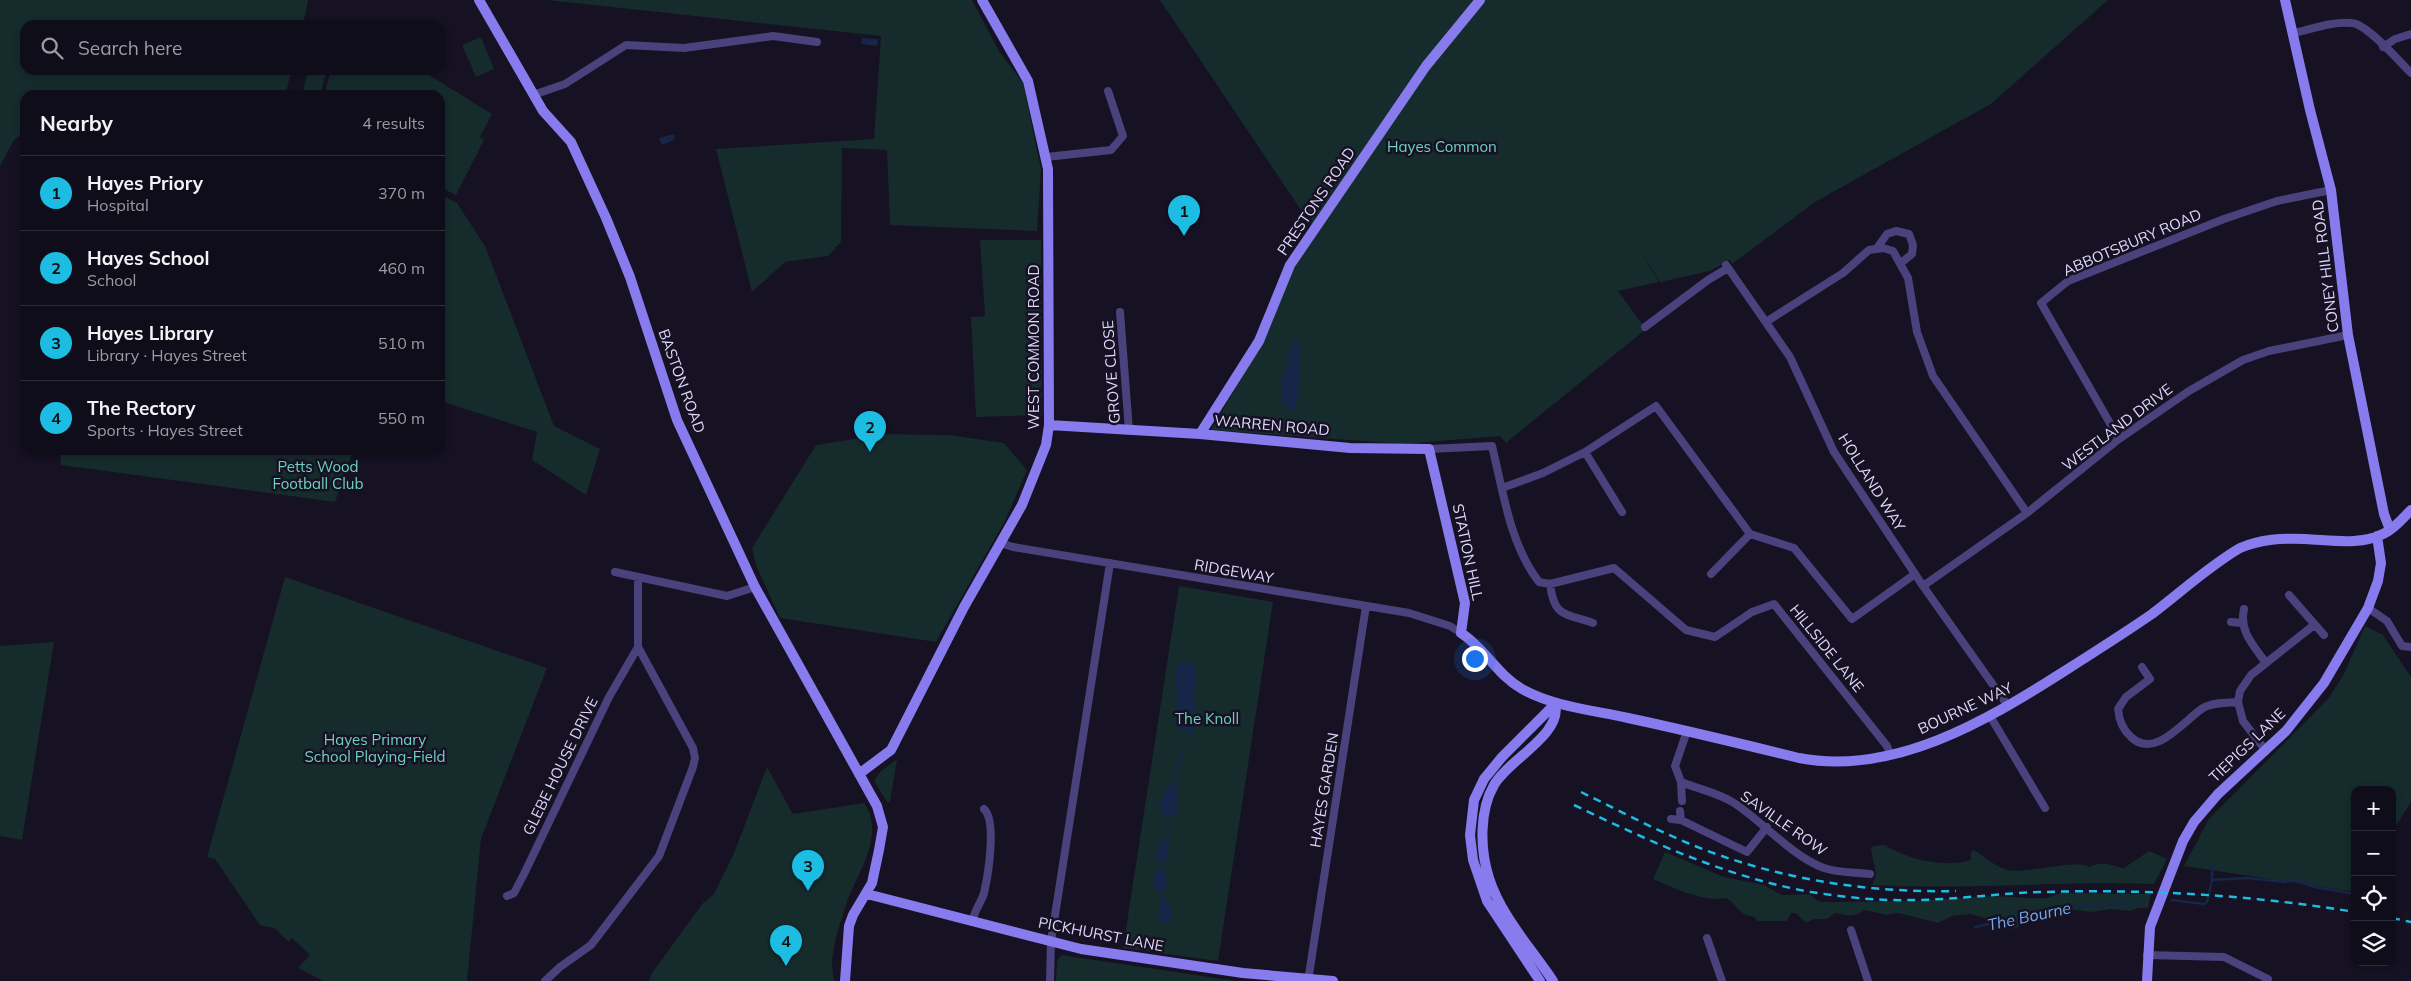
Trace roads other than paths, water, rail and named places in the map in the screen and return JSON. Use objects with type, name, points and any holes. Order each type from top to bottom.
[{"type":"street","name":"BASTON ROAD","points":[[479,0],[543,112],[570,142],[606,218],[630,276],[677,420],[755,587],[877,806],[883,828],[872,883],[867,894],[860,902],[849,926],[845,981]]},
{"type":"street","name":"WEST COMMON ROAD","points":[[859,774],[891,750],[964,608],[1022,505],[1046,445],[1050,425],[1048,169],[1028,81],[982,0]]},
{"type":"street","name":"PRESTONS ROAD","points":[[1200,434],[1258,341],[1290,265],[1426,66],[1480,0]]},
{"type":"street","name":"CONEY HILL ROAD","points":[[2285,0],[2310,110],[2331,190],[2348,335],[2384,514],[2390,530]]},
{"type":"street","points":[[2294,33],[2336,23],[2354,23],[2364,29],[2411,73]]},
{"type":"street","points":[[2383,46],[2394,39],[2411,34]]},
{"type":"street","points":[[533,95],[565,84],[626,45],[684,48],[773,36],[817,42]]},
{"type":"street","points":[[1046,157],[1111,150],[1123,136],[1108,91]]},
{"type":"street","name":"ABBOTSBURY ROAD","points":[[2119,439],[2041,303],[2068,281],[2224,219],[2277,201],[2331,190]]},
{"type":"street","points":[[1877,248],[1886,234],[1896,231],[1909,234],[1913,244],[1912,254],[1900,263]]},
{"type":"street","points":[[1766,322],[1843,273],[1870,250],[1877,248],[1893,251],[1908,278],[1917,332],[1933,376],[2027,513]]},
{"type":"street","name":"HOLLAND WAY","points":[[1645,327],[1727,267],[1790,356],[1834,452],[1915,574],[2008,706]]},
{"type":"street","name":"GROVE CLOSE","points":[[1120,312],[1129,431]]},
{"type":"street","name":"WESTLAND DRIVE","points":[[1924,586],[2027,513],[2119,439],[2188,391],[2244,360],[2269,351],[2348,335]]},
{"type":"street","points":[[1593,623],[1558,610],[1552,603],[1550,584],[1539,582],[1527,566],[1516,538],[1502,488],[1543,473],[1585,452],[1656,406],[1750,534],[1794,548],[1852,619],[1915,574]]},
{"type":"street","name":"WARREN ROAD","points":[[1050,425],[1200,434],[1350,448],[1429,449],[1492,446],[1502,488]]},
{"type":"street","name":"STATION HILL","points":[[1429,449],[1465,603],[1461,633]]},
{"type":"street","points":[[1585,452],[1622,512]]},
{"type":"street","name":"BOURNE WAY","points":[[1555,704],[1687,731],[1811,760],[1849,761],[1890,754],[1944,736],[2008,706],[2137,624],[2240,548],[2257,542],[2278,539],[2352,541],[2377,536],[2390,530],[2411,510]]},
{"type":"street","points":[[1711,574],[1750,534]]},
{"type":"street","name":"TIEPIGS LANE","points":[[2147,981],[2150,927],[2175,858],[2194,822],[2218,794],[2266,751],[2324,683],[2368,608],[2381,570],[2377,536]]},
{"type":"street","name":"RIDGEWAY","points":[[1000,543],[1013,547],[1427,617],[1461,633]]},
{"type":"street","points":[[1050,981],[1051,942],[1110,563]]},
{"type":"street","name":"HILLSIDE LANE","points":[[1550,584],[1614,568],[1686,630],[1716,638],[1752,612],[1774,604],[1887,746],[1890,754]]},
{"type":"street","points":[[615,572],[727,596],[755,587]]},
{"type":"street","points":[[545,981],[560,967],[591,945],[659,856],[693,767],[695,758],[692,748],[638,647],[638,577]]},
{"type":"street","points":[[2289,595],[2324,635]]},
{"type":"street","name":"HAYES GARDEN","points":[[1309,980],[1366,606]]},
{"type":"street","points":[[2368,608],[2387,621],[2402,646],[2411,648]]},
{"type":"street","points":[[2244,609],[2242,623],[2248,637],[2266,663]]},
{"type":"street","points":[[2230,622],[2242,623]]},
{"type":"street","points":[[2266,751],[2243,721],[2238,702],[2244,683],[2314,625]]},
{"type":"street","points":[[1461,633],[1474,641],[1497,670],[1510,681],[1555,704]]},
{"type":"street","name":"GLEBE HOUSE DRIVE","points":[[507,896],[514,893],[524,874],[612,690],[638,647]]},
{"type":"street","points":[[2142,667],[2150,679],[2126,697],[2118,709],[2121,724],[2128,735],[2140,743],[2156,742],[2163,739],[2209,705],[2238,702]]},
{"type":"street","points":[[1540,981],[1487,901],[1473,860],[1470,835],[1474,800],[1484,779],[1502,757],[1555,704]]},
{"type":"street","points":[[1553,981],[1495,892],[1486,867],[1483,835],[1486,805],[1494,785],[1507,769],[1552,725],[1556,714],[1555,704]]},
{"type":"street","points":[[1990,716],[2045,808]]},
{"type":"street","points":[[1682,801],[1680,782],[1675,766],[1687,731]]},
{"type":"street","name":"SAVILLE ROW","points":[[1680,782],[1732,802],[1817,865],[1834,871],[1870,874]]},
{"type":"street","points":[[972,922],[983,896],[990,852],[990,816],[984,809]]},
{"type":"street","points":[[1680,812],[1681,820]]},
{"type":"street","points":[[1671,819],[1681,820],[1747,852],[1767,827]]},
{"type":"street","name":"PICKHURST LANE","points":[[867,894],[1082,949],[1274,977],[1333,981]]},
{"type":"street","points":[[1851,930],[1868,981]]},
{"type":"street","points":[[1707,938],[1722,981]]},
{"type":"street","points":[[2147,955],[2224,957],[2268,978]]},
{"type":"water","points":[[862,38],[878,39],[877,46],[861,44]]},
{"type":"water","points":[[673,134],[675,136],[674,140],[662,145],[659,138]]},
{"type":"water","points":[[1297,338],[1300,383],[1295,409],[1290,412],[1287,404],[1282,403],[1281,381],[1287,370],[1289,350]]},
{"type":"water","points":[[1181,662],[1194,663],[1196,665],[1194,696],[1196,726],[1191,735],[1178,728],[1175,721],[1177,700],[1175,673]]},
{"type":"water","points":[[1176,780],[1178,809],[1175,816],[1167,817],[1160,808],[1161,798],[1167,788]]},
{"type":"water","points":[[1169,836],[1168,856],[1163,863],[1155,858],[1158,855],[1157,847]]},
{"type":"water","points":[[1161,867],[1165,869],[1168,886],[1162,892],[1157,892],[1154,878],[1156,872]]},
{"type":"water","points":[[1163,897],[1169,904],[1172,914],[1171,920],[1163,925],[1158,911]]},
{"type":"waterway","points":[[1176,780],[1179,759],[1184,748]]},
{"type":"waterway","points":[[1167,828],[1169,836]]},
{"type":"waterway","name":"The Bourne","points":[[2172,900],[2204,904],[2207,902],[2212,880],[2212,865]]},
{"type":"waterway","points":[[2212,880],[2247,878],[2284,882],[2294,880],[2315,887],[2351,893]]},
{"type":"waterway","points":[[1162,892],[1163,897]]},
{"type":"waterway","name":"The Bourne","points":[[1975,927],[2061,907],[2143,902]]},
{"type":"railway","points":[[1581,792],[1689,844],[1766,869],[1797,877],[1860,887],[1892,890],[1956,891]]},
{"type":"railway","points":[[1574,805],[1660,845],[1719,868],[1780,885],[1823,894],[1899,900],[2043,892],[2121,891],[2238,897],[2351,911]]},
{"type":"railway","points":[[2396,919],[2411,922]]},
{"type":"place","name":"Hayes Priory","points":[[1184,236]]},
{"type":"place","name":"Hayes School","points":[[870,452]]},
{"type":"place","name":"Hayes Library","points":[[808,891]]},
{"type":"place","name":"The Rectory","points":[[786,966]]},
{"type":"park label","name":"Hayes Common","points":[[1442,146]]},
{"type":"park label","name":"Petts Wood Football Club","points":[[318,474]]},
{"type":"park label","name":"The Knoll","points":[[1207,718]]},
{"type":"park label","name":"Hayes Primary School Playing-Field","points":[[375,748]]}]
